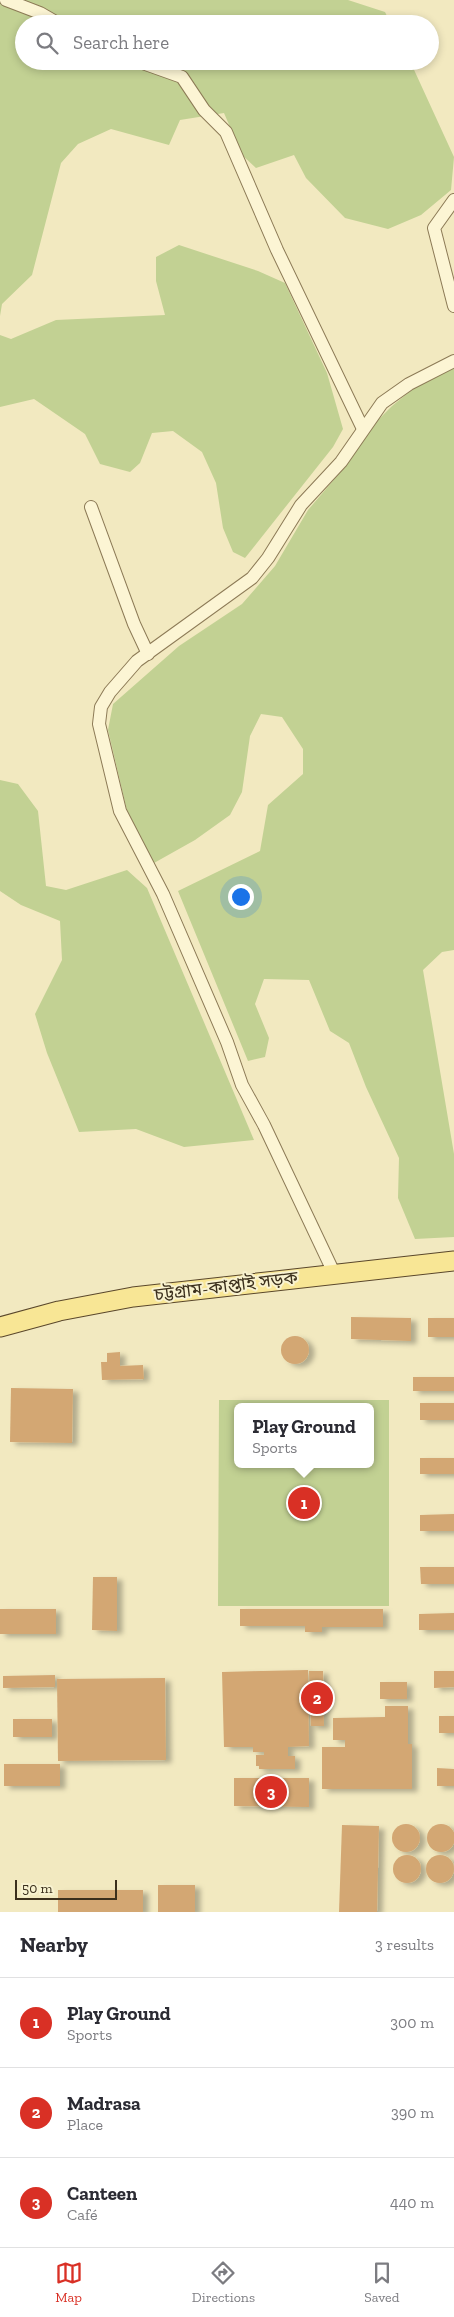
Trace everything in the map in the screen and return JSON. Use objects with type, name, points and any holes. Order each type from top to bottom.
[{"type":"main road","name":"চট্টগ্রাম-কাপ্তাই সড়ক","points":[[0,1327],[90,1304],[334,1273],[454,1261]]},
{"type":"street","points":[[6,0],[43,15]]},
{"type":"street","points":[[162,70],[182,77],[204,110],[226,132],[277,250],[364,429]]},
{"type":"street","points":[[454,200],[434,228],[454,306]]},
{"type":"street","points":[[334,1273],[264,1125],[242,1085],[227,1042],[163,894],[120,811],[115,795],[106,745],[99,724],[101,707],[115,686],[137,661],[252,578],[268,558],[301,504],[341,462],[382,404],[408,384],[454,361]]},
{"type":"street","points":[[91,507],[134,624],[148,654]]},
{"type":"green space","points":[[0,0],[348,0],[385,12],[386,15],[15,15],[15,70],[414,70],[454,157],[451,190],[421,215],[388,229],[345,218],[306,178],[294,155],[256,168],[242,155],[224,113],[180,120],[169,145],[111,129],[78,144],[61,163],[32,275],[2,304],[0,316]]},
{"type":"green space","points":[[179,245],[258,271],[285,283],[327,373],[343,429],[333,447],[245,558],[233,552],[223,528],[216,483],[202,452],[173,431],[152,433],[140,463],[130,472],[100,464],[85,434],[34,399],[0,407],[0,335],[11,339],[56,320],[165,315],[156,281],[156,257]]},
{"type":"green space","points":[[454,367],[454,950],[442,952],[423,970],[454,1154],[454,1237],[415,1239],[398,1198],[399,1158],[366,1087],[349,1043],[330,1031],[309,980],[264,979],[255,1004],[269,1038],[265,1057],[248,1061],[178,891],[260,851],[268,805],[303,774],[303,749],[282,717],[261,714],[250,736],[242,792],[230,815],[195,840],[154,863],[127,811],[108,730],[113,704],[179,646],[242,604],[275,566],[308,510],[343,469],[370,428],[414,388]]},
{"type":"green space","points":[[0,780],[18,784],[38,811],[46,886],[66,890],[127,870],[147,888],[254,1140],[184,1147],[136,1129],[79,1132],[47,1053],[35,1014],[62,960],[60,921],[21,905],[0,891]]},
{"type":"green space","points":[[219,1400],[389,1400],[389,1606],[218,1606]]},
{"type":"building","points":[[351,1317],[411,1318],[411,1341],[351,1339]]},
{"type":"building","points":[[428,1318],[454,1318],[454,1337],[428,1337]]},
{"type":"building","points":[[295,1336],[305,1340],[309,1350],[305,1360],[295,1364],[285,1360],[281,1350],[285,1340]]},
{"type":"building","points":[[120,1352],[120,1366],[143,1365],[144,1379],[102,1380],[101,1362],[107,1362],[107,1353]]},
{"type":"building","points":[[413,1377],[454,1377],[454,1391],[413,1391]]},
{"type":"building","points":[[11,1388],[73,1389],[72,1443],[10,1442]]},
{"type":"building","points":[[420,1403],[454,1403],[454,1420],[420,1420]]},
{"type":"building","points":[[420,1458],[454,1458],[454,1474],[420,1474]]},
{"type":"building","points":[[454,1514],[454,1531],[420,1531],[420,1515]]},
{"type":"building","points":[[420,1567],[454,1567],[454,1584],[421,1584]]},
{"type":"building","points":[[93,1577],[117,1577],[117,1631],[92,1630]]},
{"type":"building","points":[[0,1609],[56,1609],[56,1634],[0,1634]]},
{"type":"building","points":[[240,1609],[383,1609],[383,1627],[322,1627],[322,1632],[305,1632],[305,1626],[240,1626]]},
{"type":"building","points":[[454,1613],[454,1630],[419,1630],[419,1614]]},
{"type":"building","points":[[308,1670],[309,1746],[288,1747],[288,1756],[295,1756],[295,1769],[259,1769],[259,1766],[256,1766],[256,1755],[264,1755],[264,1752],[253,1752],[253,1747],[224,1747],[222,1672]]},
{"type":"building","points":[[309,1671],[323,1671],[324,1726],[311,1726]]},
{"type":"building","points":[[434,1671],[454,1671],[454,1687],[434,1688]]},
{"type":"building","points":[[55,1675],[55,1687],[3,1688],[3,1676]]},
{"type":"building","points":[[165,1678],[166,1760],[58,1761],[57,1679]]},
{"type":"building","points":[[380,1682],[407,1682],[407,1699],[380,1699]]},
{"type":"building","points":[[385,1706],[408,1706],[408,1744],[412,1744],[412,1789],[322,1789],[322,1747],[345,1747],[345,1740],[333,1740],[333,1718],[385,1717]]},
{"type":"building","points":[[439,1716],[454,1716],[454,1733],[439,1733]]},
{"type":"building","points":[[13,1719],[52,1719],[52,1737],[13,1737]]},
{"type":"building","points":[[4,1764],[60,1764],[60,1786],[4,1786]]},
{"type":"building","points":[[437,1768],[454,1769],[454,1786],[437,1786]]},
{"type":"building","points":[[234,1778],[309,1778],[309,1807],[234,1806]]},
{"type":"building","points":[[406,1824],[416,1828],[420,1838],[416,1848],[406,1852],[396,1848],[392,1838],[396,1828]]},
{"type":"building","points":[[441,1824],[451,1828],[455,1838],[451,1848],[441,1852],[431,1848],[427,1838],[431,1828]]},
{"type":"building","points":[[342,1825],[379,1826],[377,1912],[339,1912]]},
{"type":"building","points":[[407,1855],[417,1859],[421,1869],[417,1879],[407,1883],[397,1879],[393,1869],[397,1859]]},
{"type":"building","points":[[440,1855],[450,1859],[454,1869],[450,1879],[440,1883],[430,1879],[426,1869],[430,1859]]},
{"type":"building","points":[[158,1885],[195,1885],[195,1912],[158,1912]]},
{"type":"building","points":[[58,1890],[143,1890],[143,1912],[58,1912]]},
{"type":"place","name":"Play Ground","points":[[304,1503]]},
{"type":"place","name":"Madrasa","points":[[317,1698]]},
{"type":"place","name":"Canteen","points":[[271,1792]]}]
